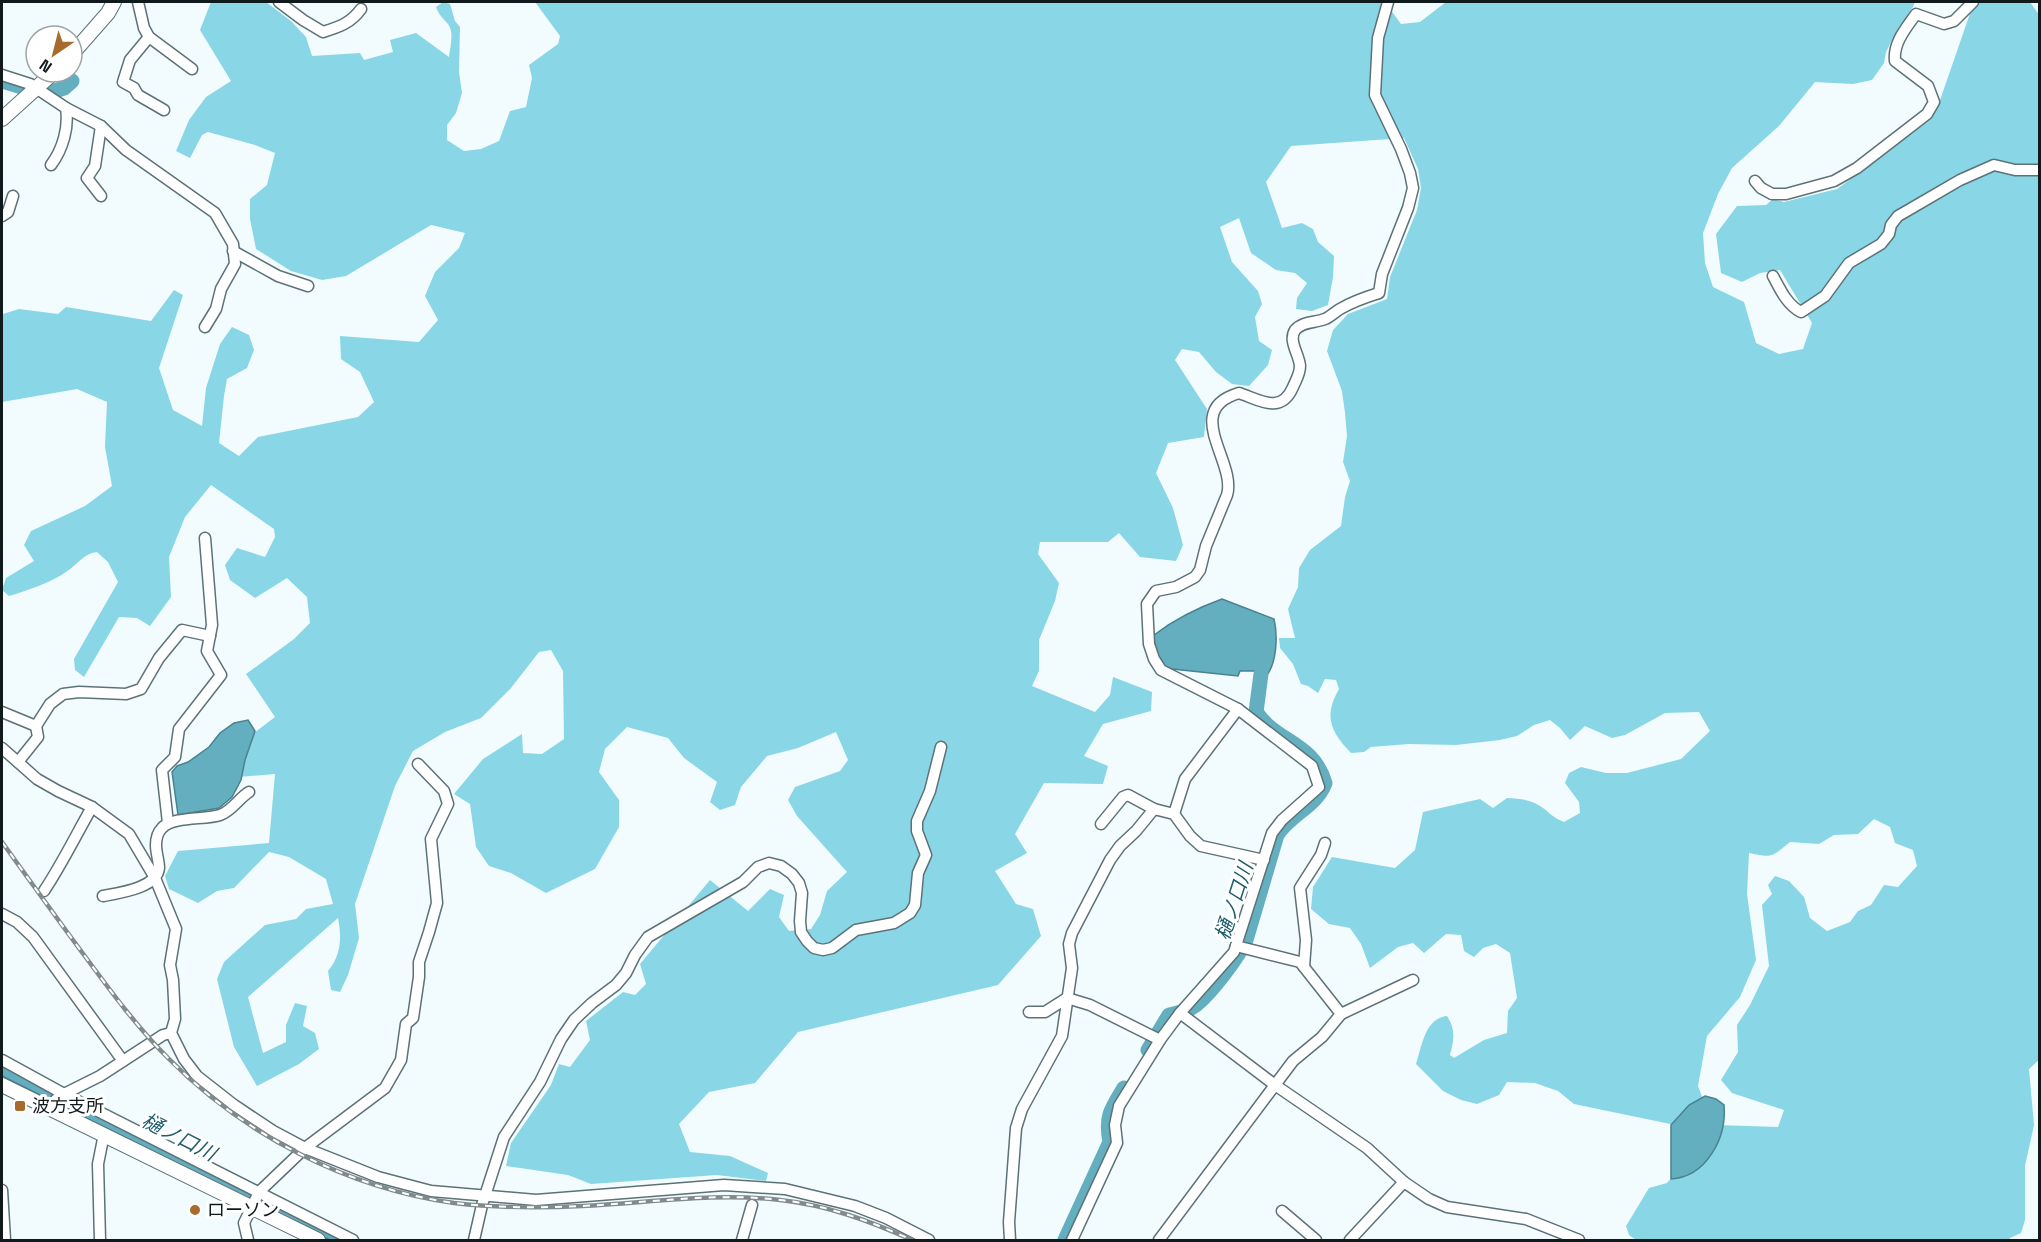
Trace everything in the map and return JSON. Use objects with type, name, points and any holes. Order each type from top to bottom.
[{"type":"main road","points":[[84,40],[108,13],[114,2]]},
{"type":"main road","points":[[2,119],[41,84]]},
{"type":"main road","points":[[2,1085],[56,1100],[104,1134],[318,1240]]},
{"type":"street","points":[[138,2],[144,28],[149,36],[192,69]]},
{"type":"street","points":[[279,2],[323,32],[353,19],[361,9]]},
{"type":"street","points":[[1072,1240],[1117,1143],[1115,1125],[1119,1106],[1160,1040],[1180,1013],[1234,952],[1272,833],[1282,820],[1319,788],[1318,778],[1312,766],[1238,709],[1161,670],[1149,644],[1147,604],[1156,591],[1176,586],[1195,577],[1200,570],[1216,520],[1227,495],[1229,489],[1213,429],[1212,417],[1215,409],[1222,401],[1239,393],[1273,404],[1285,401],[1299,372],[1300,362],[1293,342],[1293,334],[1297,328],[1326,319],[1341,308],[1379,293],[1382,274],[1408,208],[1413,188],[1401,149],[1376,95],[1378,38],[1388,2]]},
{"type":"street","points":[[1755,181],[1761,188],[1772,194],[1786,194],[1834,181],[1857,168],[1927,114],[1934,102],[1928,86],[1895,61],[1894,52],[1916,14],[1944,24],[1954,21],[1973,2]]},
{"type":"street","points":[[149,36],[130,60],[123,82],[134,88],[138,95],[164,110]]},
{"type":"street","points":[[2,75],[36,89],[101,126],[126,150],[214,213],[232,244],[235,264],[221,289],[216,309],[205,327]]},
{"type":"street","points":[[51,165],[62,146],[66,108]]},
{"type":"street","points":[[101,126],[95,166],[87,178],[101,196]]},
{"type":"street","points":[[1773,276],[1785,298],[1801,312],[1825,296],[1849,263],[1881,244],[1898,216],[1960,180],[1994,165],[2015,170],[2040,170]]},
{"type":"street","points":[[2,216],[8,212],[13,196]]},
{"type":"street","points":[[233,251],[278,276],[308,286]]},
{"type":"street","points":[[168,823],[162,770],[175,757],[180,729],[221,675],[207,651],[212,625],[205,564],[205,538]]},
{"type":"street","points":[[18,762],[38,737],[36,726],[50,704],[63,694],[79,692],[126,694],[141,689],[159,658],[182,630],[210,636]]},
{"type":"street","points":[[1174,814],[1185,779],[1238,709]]},
{"type":"street","points":[[2,712],[36,726]]},
{"type":"street","points":[[474,1240],[504,1137],[540,1082],[561,1039],[574,1020],[626,973],[634,955],[648,937],[743,882],[758,867],[769,863],[781,866],[799,883],[802,893],[801,932],[814,948],[823,950],[832,948],[856,930],[894,923],[910,913],[915,904],[918,873],[926,855],[917,831],[917,821],[930,791],[941,747]]},
{"type":"street","points":[[2,748],[38,779],[92,807],[129,834],[155,878],[176,929],[170,965],[173,980],[174,1019],[171,1033],[184,1059],[197,1076],[234,1105],[273,1131],[305,1148],[378,1178],[431,1191],[536,1200],[724,1185],[785,1189],[855,1206],[886,1218],[929,1240]]},
{"type":"street","points":[[248,1240],[244,1223],[259,1192],[305,1148],[385,1088],[401,1060],[406,1024],[413,1018],[419,962],[437,903],[431,839],[448,804],[444,791],[418,764]]},
{"type":"street","points":[[104,896],[130,891],[155,878],[159,869],[156,839],[160,829],[168,823],[221,815],[249,792]]},
{"type":"street","points":[[1101,825],[1123,797],[1128,795],[1154,809],[1174,814],[1190,836],[1201,846],[1264,860]]},
{"type":"street","points":[[44,891],[58,871],[92,807]]},
{"type":"street","points":[[1010,1240],[1009,1222],[1016,1128],[1022,1109],[1062,1036],[1072,968],[1069,944],[1072,933],[1110,861],[1120,846],[1154,809]]},
{"type":"street","points":[[1304,967],[1306,940],[1299,888],[1321,855],[1325,843]]},
{"type":"street","points":[[2,914],[17,922],[33,937],[123,1061]]},
{"type":"street","points":[[1236,946],[1300,962],[1341,1014]]},
{"type":"street","points":[[1159,1240],[1293,1061],[1322,1037],[1341,1014],[1413,980]]},
{"type":"street","points":[[1029,1012],[1045,1012],[1067,998],[1090,1005],[1160,1040]]},
{"type":"street","points":[[1180,1013],[1275,1085],[1367,1148],[1404,1182],[1429,1199],[1447,1208],[1526,1219],[1579,1240]]},
{"type":"street","points":[[56,1100],[100,1076],[163,1035],[171,1033]]},
{"type":"street","points":[[2,1060],[56,1100],[259,1192],[354,1240]]},
{"type":"street","points":[[100,1240],[98,1164],[104,1134]]},
{"type":"street","points":[[1350,1240],[1404,1182]]},
{"type":"street","points":[[2,1190],[5,1240]]},
{"type":"street","points":[[742,1240],[752,1205]]},
{"type":"street","points":[[1282,1212],[1316,1240]]},
{"type":"shaded area","points":[[211,2],[266,2],[291,21],[306,37],[312,56],[360,53],[364,60],[393,52],[390,40],[416,33],[449,57],[451,30],[436,7],[443,2],[450,4],[455,21],[460,27],[459,72],[462,93],[456,113],[447,125],[447,140],[464,151],[481,149],[499,141],[510,111],[526,107],[532,78],[529,65],[558,44],[560,36],[535,2],[1385,2],[1401,24],[1420,22],[1446,2],[1915,2],[1898,28],[1886,52],[1884,63],[1872,80],[1853,84],[1815,82],[1779,126],[1732,168],[1718,194],[1703,233],[1705,263],[1713,287],[1744,302],[1756,343],[1779,354],[1803,349],[1812,323],[1780,270],[1760,273],[1742,282],[1721,273],[1716,234],[1737,206],[1766,205],[1773,199],[1784,202],[1837,189],[1930,120],[1938,106],[1974,2],[2030,2],[2040,16],[2040,1059],[2029,1069],[2034,1125],[2025,1166],[2025,1220],[2021,1233],[2009,1240],[1636,1240],[1629,1235],[1626,1226],[1649,1188],[1667,1183],[1717,1125],[1778,1127],[1784,1110],[1732,1093],[1721,1080],[1738,1052],[1737,1025],[1750,1005],[1769,966],[1762,905],[1772,894],[1768,885],[1775,876],[1789,881],[1804,897],[1810,918],[1827,931],[1850,922],[1858,911],[1871,905],[1884,885],[1898,887],[1917,866],[1913,850],[1895,843],[1890,827],[1874,819],[1858,834],[1834,835],[1819,844],[1790,842],[1771,855],[1749,853],[1747,894],[1756,960],[1740,997],[1707,1036],[1698,1086],[1704,1102],[1680,1126],[1574,1104],[1558,1091],[1535,1083],[1507,1082],[1499,1095],[1477,1104],[1461,1100],[1443,1091],[1416,1064],[1429,1027],[1440,1018],[1447,1016],[1453,1031],[1450,1055],[1454,1058],[1484,1040],[1507,1033],[1508,1011],[1517,998],[1510,953],[1496,944],[1483,948],[1474,957],[1464,951],[1461,935],[1446,934],[1424,953],[1413,943],[1398,947],[1370,968],[1361,944],[1350,928],[1329,924],[1311,909],[1313,887],[1332,857],[1395,868],[1415,850],[1423,812],[1480,799],[1493,808],[1507,798],[1532,802],[1564,822],[1580,813],[1579,802],[1565,783],[1569,773],[1581,767],[1606,773],[1627,773],[1681,759],[1710,731],[1699,712],[1665,713],[1625,735],[1612,738],[1585,726],[1570,740],[1550,720],[1534,725],[1517,736],[1500,740],[1456,745],[1409,744],[1371,747],[1364,752],[1351,753],[1334,731],[1330,716],[1339,689],[1336,680],[1325,679],[1318,693],[1301,684],[1293,664],[1280,648],[1279,638],[1295,638],[1288,609],[1298,587],[1299,568],[1310,550],[1341,526],[1350,481],[1343,462],[1347,436],[1342,391],[1327,351],[1333,330],[1348,314],[1387,299],[1390,277],[1417,210],[1421,188],[1418,169],[1404,138],[1291,146],[1266,182],[1282,228],[1302,223],[1313,229],[1318,242],[1334,256],[1328,305],[1312,311],[1296,309],[1297,298],[1307,283],[1295,273],[1276,270],[1251,253],[1239,218],[1220,227],[1232,262],[1258,291],[1262,304],[1255,317],[1259,341],[1272,350],[1268,365],[1249,386],[1232,384],[1216,372],[1199,352],[1182,349],[1175,360],[1207,409],[1204,437],[1168,443],[1156,473],[1173,508],[1183,545],[1176,561],[1140,557],[1119,533],[1108,542],[1040,542],[1038,554],[1059,583],[1055,601],[1039,640],[1039,671],[1032,686],[1095,712],[1110,695],[1113,677],[1152,692],[1151,711],[1103,724],[1084,756],[1108,766],[1103,784],[1044,783],[1015,834],[1027,853],[995,871],[1016,904],[1033,909],[1041,936],[998,985],[798,1032],[755,1083],[709,1092],[679,1124],[690,1152],[730,1156],[768,1173],[766,1181],[717,1175],[591,1184],[568,1175],[506,1166],[511,1143],[551,1085],[559,1064],[570,1067],[590,1040],[586,1021],[623,992],[635,995],[646,984],[640,964],[710,880],[748,911],[770,889],[784,895],[779,917],[789,931],[811,929],[820,915],[827,891],[847,872],[797,816],[788,800],[795,787],[840,771],[848,760],[836,732],[798,748],[767,756],[741,787],[735,805],[720,810],[710,802],[717,782],[684,758],[668,738],[627,727],[605,749],[599,772],[619,800],[619,827],[595,869],[546,893],[511,873],[489,866],[476,847],[470,804],[454,794],[483,759],[522,734],[523,753],[542,754],[564,739],[563,671],[551,650],[539,652],[511,688],[481,718],[445,732],[413,751],[395,786],[355,904],[359,938],[348,975],[340,992],[331,990],[328,971],[336,959],[339,946],[338,918],[248,997],[263,1053],[286,1042],[286,1025],[295,1003],[307,1006],[303,1026],[315,1033],[319,1049],[299,1064],[257,1086],[234,1047],[217,979],[224,962],[265,925],[296,919],[306,909],[333,904],[326,879],[289,857],[269,852],[234,888],[217,891],[198,903],[169,889],[165,876],[178,851],[269,843],[275,774],[239,777],[250,736],[275,717],[246,674],[294,639],[310,623],[307,597],[287,578],[255,598],[230,580],[225,565],[237,548],[265,557],[275,537],[274,529],[211,485],[185,517],[169,557],[171,597],[150,626],[137,618],[119,617],[84,677],[75,670],[74,659],[118,582],[108,562],[97,552],[92,553],[60,576],[39,586],[9,596],[2,590],[6,578],[34,561],[24,545],[31,531],[85,506],[112,486],[105,447],[107,402],[77,389],[2,402],[2,309],[3,314],[19,309],[58,314],[66,307],[151,321],[174,290],[183,295],[159,368],[173,410],[202,426],[206,388],[220,344],[232,327],[249,335],[254,350],[247,368],[227,379],[219,443],[239,456],[258,437],[358,417],[374,402],[360,372],[341,359],[340,336],[419,342],[438,320],[425,296],[435,272],[459,248],[465,233],[431,225],[346,276],[322,280],[291,271],[256,249],[250,219],[250,199],[267,185],[275,153],[208,132],[202,135],[190,158],[176,151],[189,120],[206,97],[231,81],[200,30]]},
{"type":"shaded area","points":[[1222,599],[1274,619],[1276,650],[1265,678],[1257,676],[1257,671],[1240,671],[1238,676],[1172,669],[1163,666],[1155,654],[1154,635],[1187,614]]},
{"type":"shaded area","points":[[248,720],[255,731],[241,780],[232,797],[219,808],[178,815],[172,772],[177,766],[188,762],[209,747],[220,733],[234,723]]},
{"type":"shaded area","points":[[2,1063],[351,1240],[330,1240],[2,1076]]},
{"type":"shaded area","points":[[1705,1096],[1716,1099],[1724,1105],[1724,1118],[1718,1142],[1712,1154],[1694,1171],[1683,1177],[1671,1179],[1671,1125],[1689,1105]]},
{"type":"waterway","points":[[2,81],[22,87]]},
{"type":"waterway","points":[[51,92],[69,84]]},
{"type":"waterway","name":"樋ノ口川","points":[[1148,1050],[1169,1015],[1187,1010],[1202,1000],[1237,956],[1246,940],[1277,835],[1289,821],[1316,798],[1325,783],[1312,759],[1274,730],[1256,712],[1261,674]]},
{"type":"waterway","name":"樋ノ口川","points":[[1065,1240],[1110,1142],[1108,1126],[1110,1114],[1124,1088]]},
{"type":"railway","points":[[2,842],[116,997],[146,1035],[168,1058],[198,1086],[264,1134],[299,1154],[337,1171],[414,1196],[486,1206],[566,1207],[731,1197],[797,1202],[848,1215],[912,1240]]},
{"type":"place","name":"波方支所","points":[[20,1106]]},
{"type":"place","name":"ローソン","points":[[195,1210]]}]
